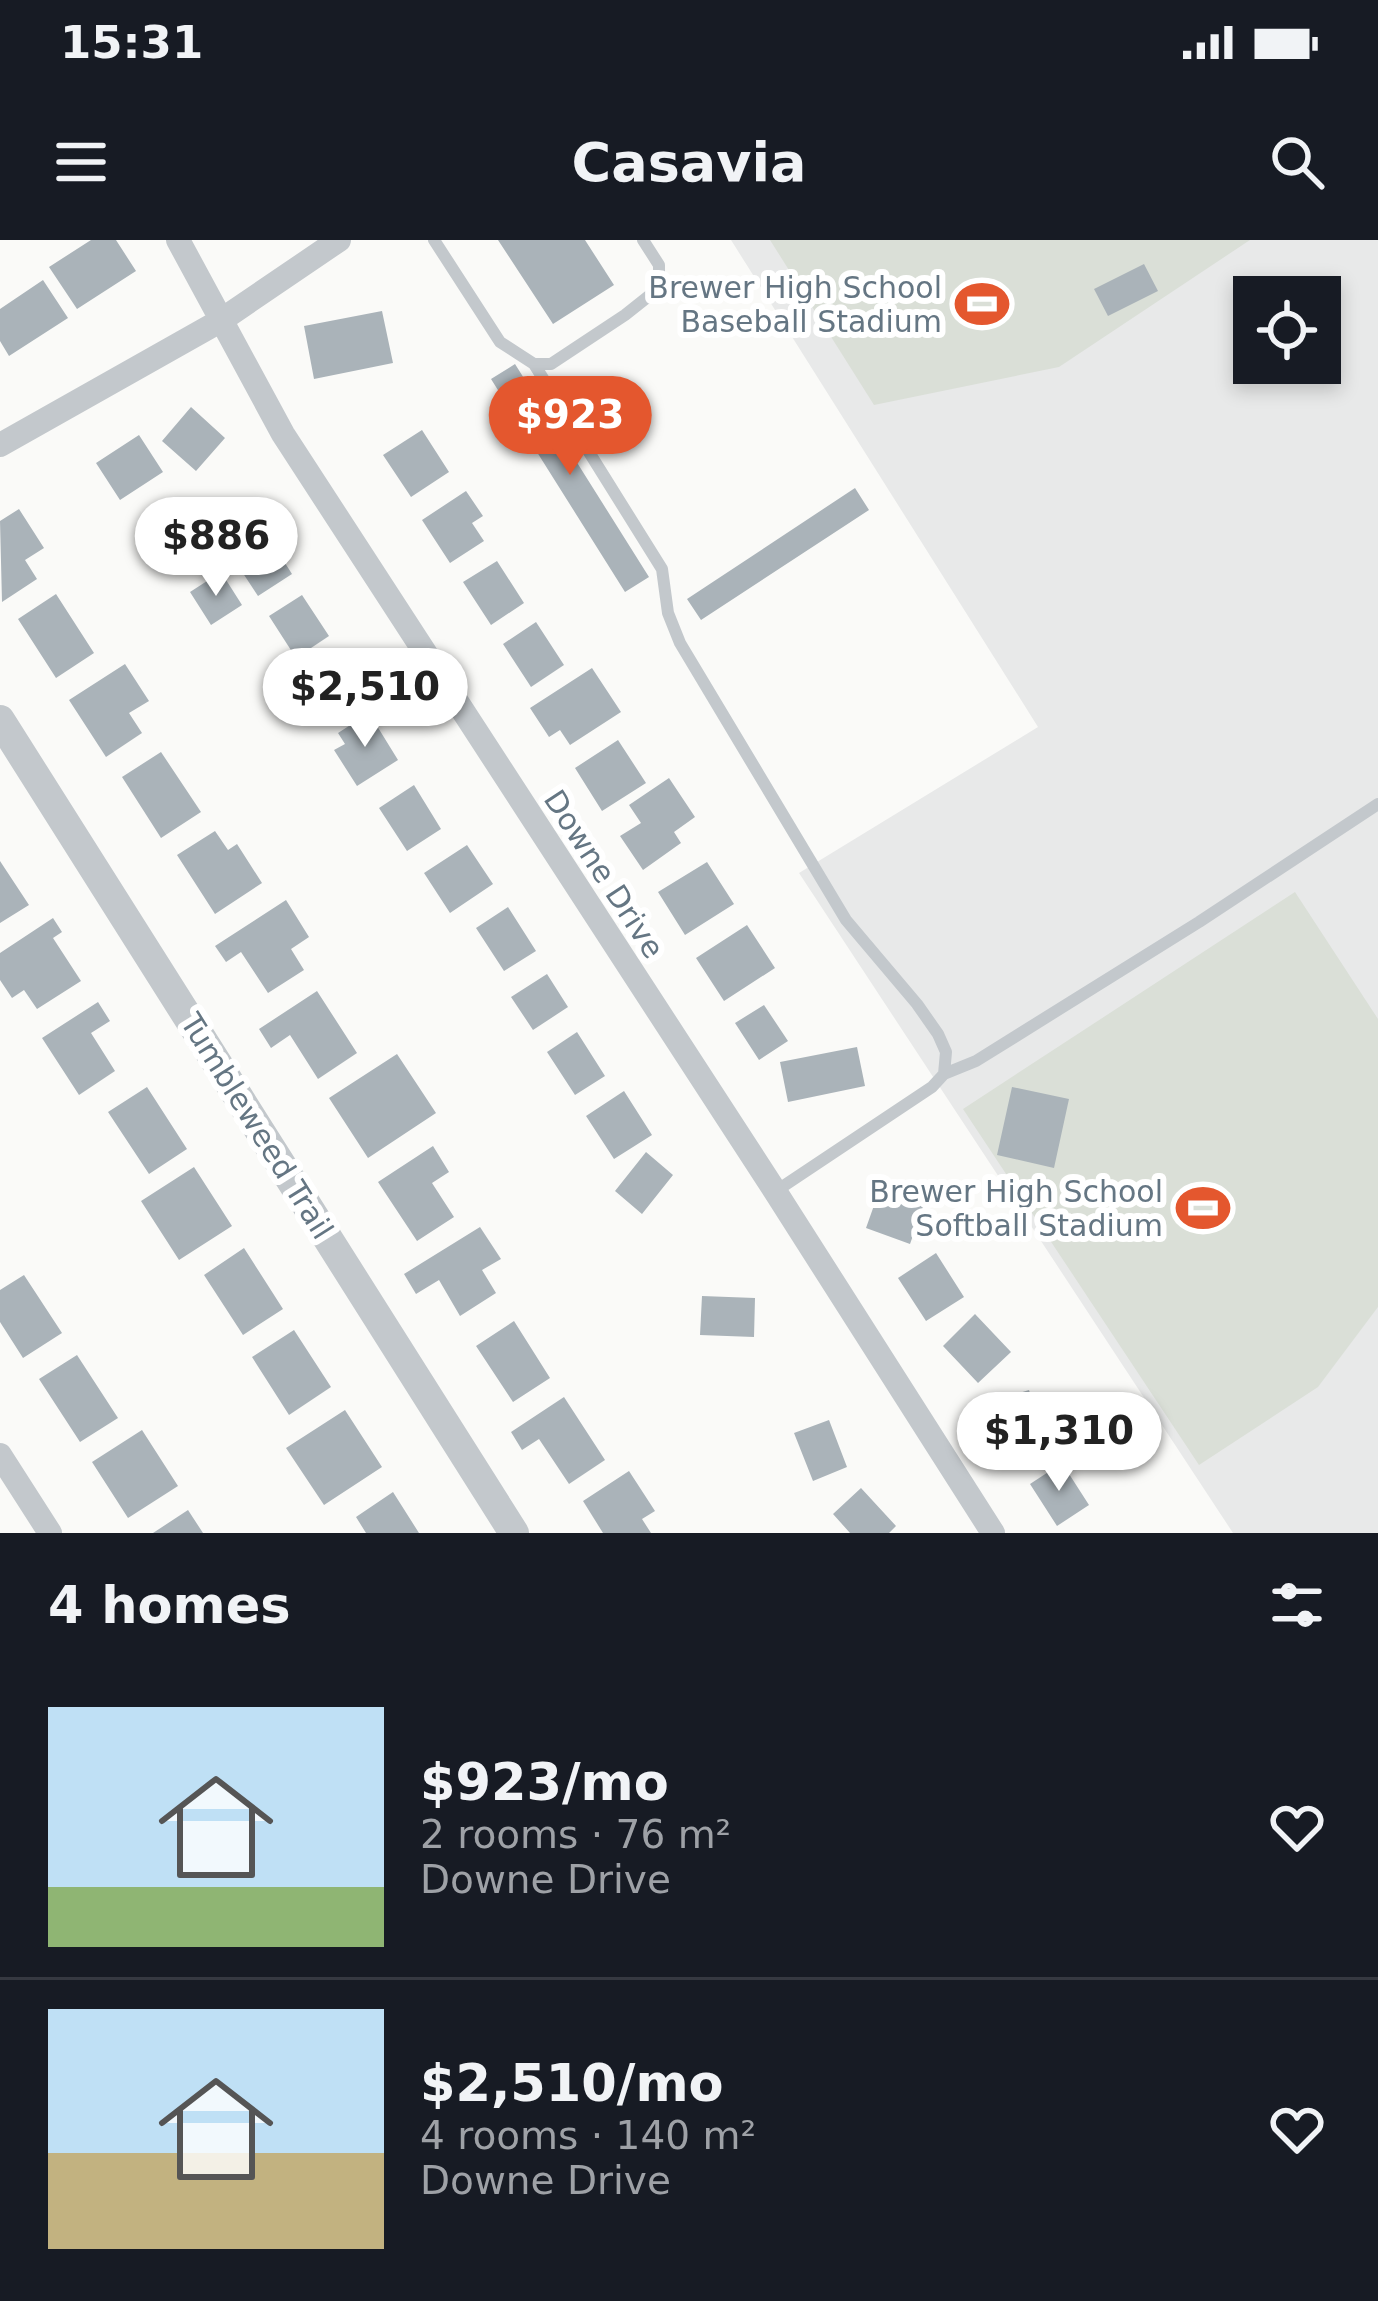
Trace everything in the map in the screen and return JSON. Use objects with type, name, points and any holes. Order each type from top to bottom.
[{"type":"street","name":"Downe Drive","points":[[178,240],[283,434],[993,1533]]},
{"type":"street","points":[[0,445],[220,322],[339,240]]},
{"type":"street","name":"Tumbleweed Trail","points":[[0,720],[514,1533]]},
{"type":"street","points":[[0,1455],[50,1533]]},
{"type":"lane","points":[[434,240],[500,342],[534,364],[662,569],[668,613],[680,643],[846,920],[938,1034],[946,1052],[944,1074]]},
{"type":"lane","points":[[534,364],[550,364],[659,288],[659,265],[643,240]]},
{"type":"lane","points":[[775,1191],[932,1087],[944,1074],[976,1061],[1378,804]]},
{"type":"shaded area","points":[[731,240],[1378,240],[1378,1533],[1233,1533],[799,873],[1038,727]]},
{"type":"shaded area","name":"Brewer High School Baseball Stadium","points":[[770,240],[1250,240],[1059,367],[874,405]]},
{"type":"shaded area","name":"Brewer High School Softball Stadium","points":[[1295,892],[1378,1019],[1378,1307],[1318,1387],[1199,1465],[963,1109]]},
{"type":"building","points":[[91,240],[116,240],[136,271],[77,309],[49,267]]},
{"type":"building","points":[[498,240],[585,240],[614,285],[553,324]]},
{"type":"building","points":[[1144,264],[1158,291],[1108,316],[1094,289]]},
{"type":"building","points":[[43,280],[68,318],[9,356],[0,341],[0,309]]},
{"type":"building","points":[[382,311],[393,363],[314,379],[304,326]]},
{"type":"building","points":[[515,364],[649,577],[625,592],[491,379]]},
{"type":"building","points":[[191,407],[225,438],[196,471],[162,441]]},
{"type":"building","points":[[422,430],[449,472],[411,497],[383,455]]},
{"type":"building","points":[[139,435],[163,472],[120,500],[96,463]]},
{"type":"building","points":[[855,488],[869,510],[701,620],[687,599]]},
{"type":"building","points":[[466,491],[483,516],[472,523],[484,541],[450,563],[422,520]]},
{"type":"building","points":[[19,509],[44,548],[25,560],[37,579],[2,602],[0,521]]},
{"type":"building","points":[[264,530],[292,574],[258,596],[229,552]]},
{"type":"building","points":[[497,561],[524,603],[491,625],[463,582]]},
{"type":"building","points":[[221,572],[242,605],[211,625],[190,592]]},
{"type":"building","points":[[56,594],[94,653],[56,678],[18,619]]},
{"type":"building","points":[[302,595],[329,636],[296,658],[269,616]]},
{"type":"building","points":[[536,622],[564,665],[531,687],[503,644]]},
{"type":"building","points":[[346,656],[373,698],[334,724],[306,682]]},
{"type":"building","points":[[125,664],[149,701],[129,713],[142,733],[106,757],[69,700]]},
{"type":"building","points":[[592,668],[621,712],[570,745],[560,730],[549,737],[530,708]]},
{"type":"building","points":[[369,713],[398,760],[357,786],[334,750],[345,744],[338,733]]},
{"type":"building","points":[[618,740],[646,783],[602,811],[575,768]]},
{"type":"building","points":[[161,752],[201,812],[161,838],[122,777]]},
{"type":"building","points":[[669,778],[695,817],[674,832],[681,843],[643,870],[620,836],[641,823],[629,805]]},
{"type":"building","points":[[414,785],[441,829],[407,851],[379,808]]},
{"type":"building","points":[[215,831],[228,850],[237,844],[262,883],[215,914],[177,855]]},
{"type":"building","points":[[467,845],[493,884],[450,913],[424,873]]},
{"type":"building","points":[[0,861],[29,905],[0,923]]},
{"type":"building","points":[[707,862],[734,904],[685,935],[658,892]]},
{"type":"building","points":[[286,900],[309,937],[291,949],[304,970],[268,993],[241,952],[226,962],[215,946]]},
{"type":"building","points":[[508,907],[536,951],[504,971],[476,928]]},
{"type":"building","points":[[53,918],[62,932],[53,938],[81,981],[37,1009],[24,990],[12,998],[0,980],[0,953]]},
{"type":"building","points":[[747,925],[775,968],[724,1001],[696,958]]},
{"type":"building","points":[[547,974],[568,1007],[533,1030],[511,997]]},
{"type":"building","points":[[317,991],[357,1053],[318,1079],[290,1035],[271,1048],[259,1029]]},
{"type":"building","points":[[98,1002],[110,1021],[91,1033],[115,1071],[79,1095],[42,1038]]},
{"type":"building","points":[[764,1005],[788,1041],[759,1060],[735,1023]]},
{"type":"building","points":[[577,1032],[605,1076],[575,1095],[547,1052]]},
{"type":"building","points":[[857,1047],[865,1086],[788,1102],[780,1062]]},
{"type":"building","points":[[397,1054],[436,1113],[368,1158],[329,1098]]},
{"type":"building","points":[[147,1087],[187,1149],[149,1174],[108,1112]]},
{"type":"building","points":[[1012,1087],[1069,1099],[1054,1168],[997,1155]]},
{"type":"building","points":[[624,1091],[652,1135],[614,1159],[586,1116]]},
{"type":"building","points":[[433,1146],[449,1172],[432,1183],[454,1217],[417,1241],[378,1182]]},
{"type":"building","points":[[646,1152],[673,1175],[642,1214],[615,1191]]},
{"type":"building","points":[[194,1167],[232,1226],[179,1260],[141,1201]]},
{"type":"building","points":[[883,1180],[927,1196],[910,1244],[866,1228]]},
{"type":"building","points":[[480,1227],[501,1259],[482,1270],[496,1293],[460,1316],[439,1280],[416,1294],[404,1274]]},
{"type":"building","points":[[244,1248],[283,1309],[243,1335],[204,1275]]},
{"type":"building","points":[[936,1253],[964,1297],[926,1321],[898,1278]]},
{"type":"building","points":[[24,1275],[62,1333],[23,1358],[0,1322],[0,1290]]},
{"type":"building","points":[[702,1296],[755,1298],[754,1337],[700,1335]]},
{"type":"building","points":[[975,1314],[1011,1352],[978,1383],[943,1346]]},
{"type":"building","points":[[514,1321],[550,1378],[513,1402],[476,1346]]},
{"type":"building","points":[[294,1330],[331,1387],[289,1415],[252,1357]]},
{"type":"building","points":[[77,1355],[118,1418],[80,1442],[39,1379]]},
{"type":"building","points":[[1029,1390],[1044,1437],[1007,1448],[993,1401]]},
{"type":"building","points":[[564,1397],[605,1460],[569,1484],[539,1439],[522,1450],[511,1432]]},
{"type":"building","points":[[345,1410],[382,1467],[324,1505],[286,1448]]},
{"type":"building","points":[[829,1420],[847,1467],[813,1481],[794,1433]]},
{"type":"building","points":[[142,1430],[178,1486],[128,1518],[92,1462]]},
{"type":"building","points":[[1062,1463],[1089,1505],[1057,1526],[1030,1484]]},
{"type":"building","points":[[629,1471],[655,1511],[642,1519],[651,1533],[603,1533],[583,1501]]},
{"type":"building","points":[[861,1488],[896,1526],[889,1533],[850,1533],[833,1514]]},
{"type":"building","points":[[393,1492],[419,1533],[366,1533],[356,1517]]},
{"type":"building","points":[[188,1510],[203,1533],[153,1533]]},
{"type":"place","name":"Brewer High School Baseball Stadium","points":[[982,304]]},
{"type":"place","name":"Brewer High School Softball Stadium","points":[[1203,1208]]}]
